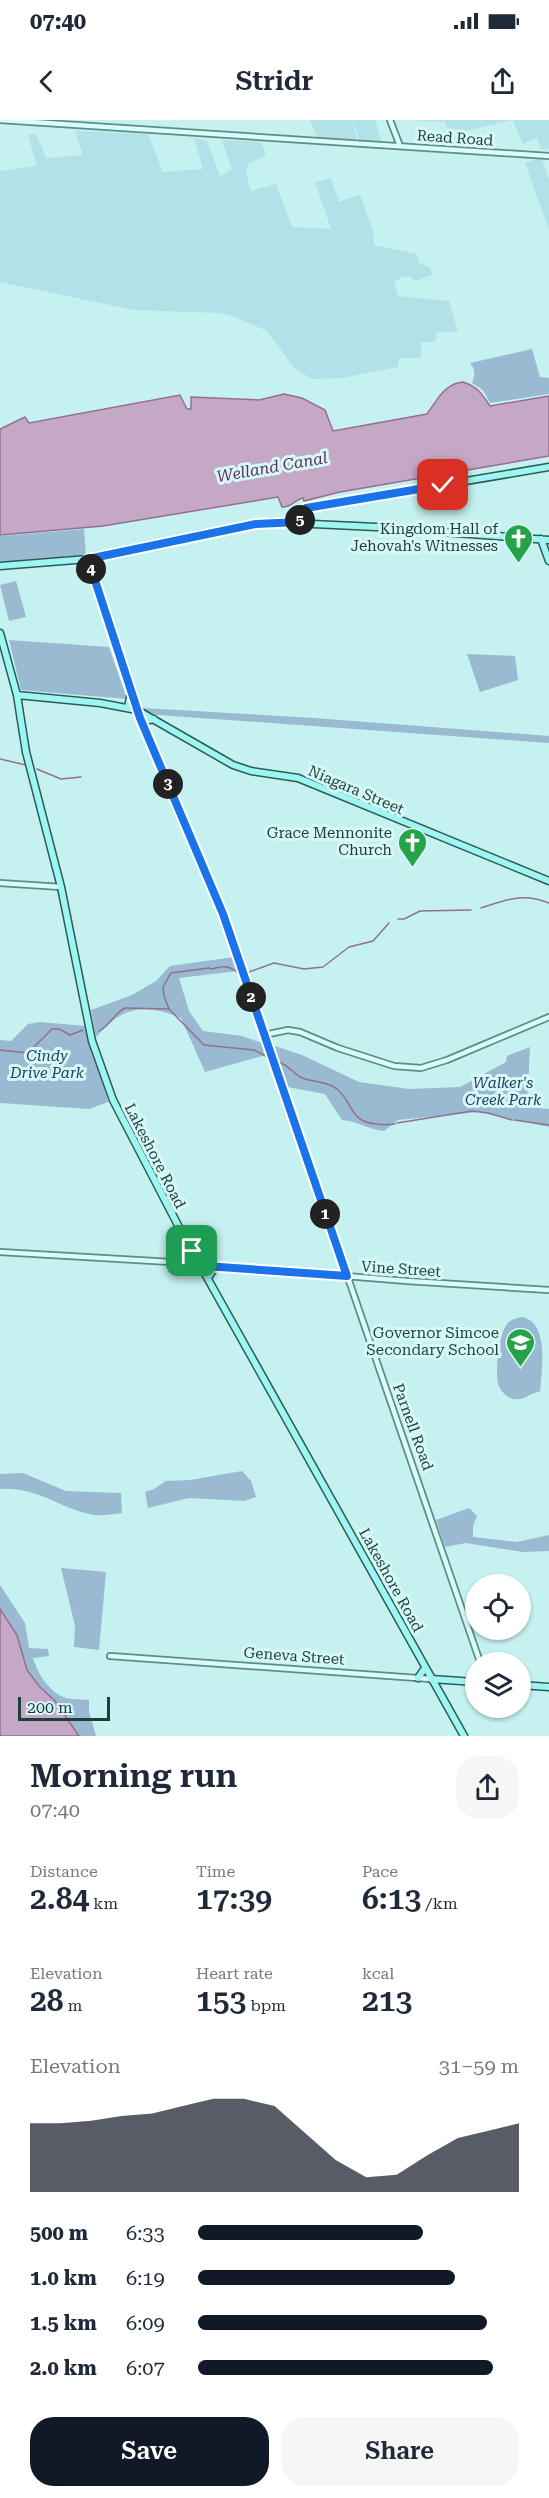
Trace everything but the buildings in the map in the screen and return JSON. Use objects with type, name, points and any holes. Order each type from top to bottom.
[{"type":"main road","points":[[300,522],[301,512],[306,508],[549,467]]},
{"type":"main road","points":[[0,566],[88,559],[256,524],[300,522],[549,540]]},
{"type":"main road","points":[[541,539],[549,561]]},
{"type":"main road","name":"Lakeshore Road","points":[[0,633],[16,695],[26,752],[61,887],[92,1041],[113,1100],[192,1251],[464,1736]]},
{"type":"main road","points":[[13,682],[21,692],[36,697]]},
{"type":"main road","points":[[128,708],[131,693]]},
{"type":"main road","name":"Niagara Street","points":[[16,695],[136,710],[232,765],[251,771],[298,778],[549,881]]},
{"type":"main road","points":[[142,724],[144,721],[155,719]]},
{"type":"main road","points":[[188,1263],[193,1258],[192,1251]]},
{"type":"main road","points":[[208,1279],[210,1271],[215,1267]]},
{"type":"main road","points":[[418,1678],[425,1668]]},
{"type":"main road","name":"Geneva Street","points":[[431,1679],[465,1682]]},
{"type":"main road","points":[[443,1697],[444,1688],[451,1681]]},
{"type":"main road","points":[[531,1686],[549,1687]]},
{"type":"street","name":"Read Road","points":[[0,120],[549,156]]},
{"type":"street","points":[[390,120],[400,146]]},
{"type":"street","name":"Parnell Road","points":[[88,559],[136,710],[223,914],[477,1652]]},
{"type":"street","points":[[0,883],[61,887]]},
{"type":"street","points":[[264,1035],[288,1030],[300,1032],[338,1048],[394,1066],[421,1068],[447,1060],[549,1017]]},
{"type":"street","name":"Vine Street","points":[[0,1252],[188,1263],[215,1267],[549,1290]]},
{"type":"street","name":"Geneva Street","points":[[110,1656],[431,1679]]},
{"type":"shaded area","points":[[310,120],[352,120],[357,140],[317,137]]},
{"type":"shaded area","points":[[353,120],[375,120],[382,143],[359,141]]},
{"type":"shaded area","points":[[415,120],[512,120],[465,131],[465,137],[472,138],[472,147],[453,147],[445,122]]},
{"type":"shaded area","points":[[513,120],[549,120],[549,149],[541,149],[537,138],[523,144]]},
{"type":"shaded area","points":[[75,131],[148,134],[163,172],[203,169],[194,138],[207,141],[220,176],[232,169],[222,140],[261,142],[266,156],[249,163],[246,173],[251,191],[276,184],[292,227],[331,229],[315,182],[331,178],[339,202],[360,195],[373,231],[374,245],[417,254],[419,263],[430,268],[432,275],[415,281],[409,276],[402,277],[394,282],[398,296],[449,301],[458,332],[437,332],[435,342],[421,342],[421,358],[399,358],[398,367],[342,378],[312,379],[294,368],[267,331],[235,317],[220,313],[134,310],[0,282],[0,171],[37,166],[28,135],[36,134],[46,158],[83,155]]},
{"type":"shaded area","points":[[542,159],[549,179],[549,230],[525,163]]},
{"type":"green space","points":[[532,349],[540,377],[549,378],[549,394],[490,403],[483,390],[472,383],[474,372],[470,363]]},
{"type":"green space","points":[[84,529],[86,555],[0,563],[0,536]]},
{"type":"green space","points":[[16,581],[26,617],[9,621],[0,585]]},
{"type":"green space","points":[[9,640],[109,647],[127,699],[21,690]]},
{"type":"green space","points":[[467,654],[515,656],[518,680],[480,692]]},
{"type":"green space","points":[[143,708],[549,736],[549,743],[158,715],[142,711]]},
{"type":"green space","points":[[234,957],[238,971],[179,978],[189,1011],[203,1031],[242,1036],[262,1043],[266,1055],[205,1072],[181,1018],[156,1010],[145,1009],[125,1013],[96,1037],[91,1010],[132,995],[156,981],[170,966]]},
{"type":"green space","name":"Cindy Drive Park","points":[[40,1022],[86,1026],[108,1102],[89,1109],[0,1103],[0,1040],[11,1041],[28,1024]]},
{"type":"green space","name":"Walker's Creek Park","points":[[275,1046],[302,1055],[359,1082],[409,1089],[460,1087],[506,1062],[507,1056],[530,1047],[527,1107],[549,1109],[549,1127],[479,1112],[398,1120],[384,1131],[342,1120],[325,1094],[287,1087]]},
{"type":"green space","points":[[523,1317],[537,1328],[540,1337],[542,1360],[540,1392],[521,1399],[514,1399],[506,1396],[499,1386],[498,1353],[507,1324]]},
{"type":"green space","points":[[242,1471],[251,1481],[256,1497],[244,1501],[189,1498],[148,1508],[145,1492],[166,1481],[190,1480]]},
{"type":"green space","points":[[23,1473],[66,1491],[121,1493],[122,1513],[94,1515],[37,1494],[0,1489],[0,1474]]},
{"type":"green space","points":[[469,1508],[477,1516],[473,1526],[473,1537],[517,1542],[549,1535],[549,1551],[523,1552],[466,1543],[445,1547],[436,1520]]},
{"type":"green space","points":[[61,1568],[106,1572],[99,1650],[74,1647],[75,1626]]},
{"type":"green space","points":[[0,1585],[25,1623],[29,1648],[48,1649],[49,1656],[33,1658],[43,1680],[61,1696],[89,1700],[89,1712],[96,1736],[79,1736],[55,1701],[39,1686],[27,1670],[17,1635],[0,1609]]},
{"type":"water","name":"Welland Canal","points":[[463,382],[479,391],[490,406],[549,396],[549,456],[340,492],[304,501],[303,498],[285,507],[282,507],[278,497],[103,526],[0,535],[0,429],[25,417],[29,423],[180,395],[187,409],[191,409],[191,397],[259,400],[284,394],[302,398],[325,410],[333,431],[427,414],[446,389]]},
{"type":"water","points":[[0,1609],[17,1635],[27,1670],[39,1686],[55,1701],[79,1736],[0,1736]]},
{"type":"waterway","points":[[0,759],[26,765]]},
{"type":"waterway","points":[[37,769],[61,779],[81,777]]},
{"type":"waterway","points":[[481,908],[506,900],[522,898],[549,903]]},
{"type":"waterway","points":[[398,919],[404,919],[420,911],[471,910]]},
{"type":"waterway","points":[[249,972],[274,963],[304,969],[323,967],[349,947],[373,941],[389,923]]},
{"type":"waterway","points":[[237,972],[231,968],[222,967],[171,973],[163,987],[164,996],[169,1009],[204,1045],[254,1050],[269,1058]]},
{"type":"waterway","points":[[99,1031],[125,1008],[168,1009]]},
{"type":"waterway","points":[[0,1050],[28,1053],[52,1029],[59,1029],[70,1035],[83,1030]]},
{"type":"waterway","points":[[279,1062],[302,1078],[334,1087],[361,1119],[379,1124],[395,1124]]},
{"type":"waterway","points":[[397,1123],[472,1111],[512,1120]]},
{"type":"waterway","points":[[514,1120],[549,1125]]},
{"type":"place","name":"Kingdom Hall of Jehovah's Witnesses","points":[[519,564]]},
{"type":"place","name":"Grace Mennonite Church","points":[[413,868]]},
{"type":"place","name":"Governor Simcoe Secondary School","points":[[520,1368]]},
{"type":"route","points":[[192,1251],[200,1264],[205,1266],[347,1276],[223,914],[140,718],[88,559],[256,524],[300,522],[300,514],[306,508],[443,485]]}]
